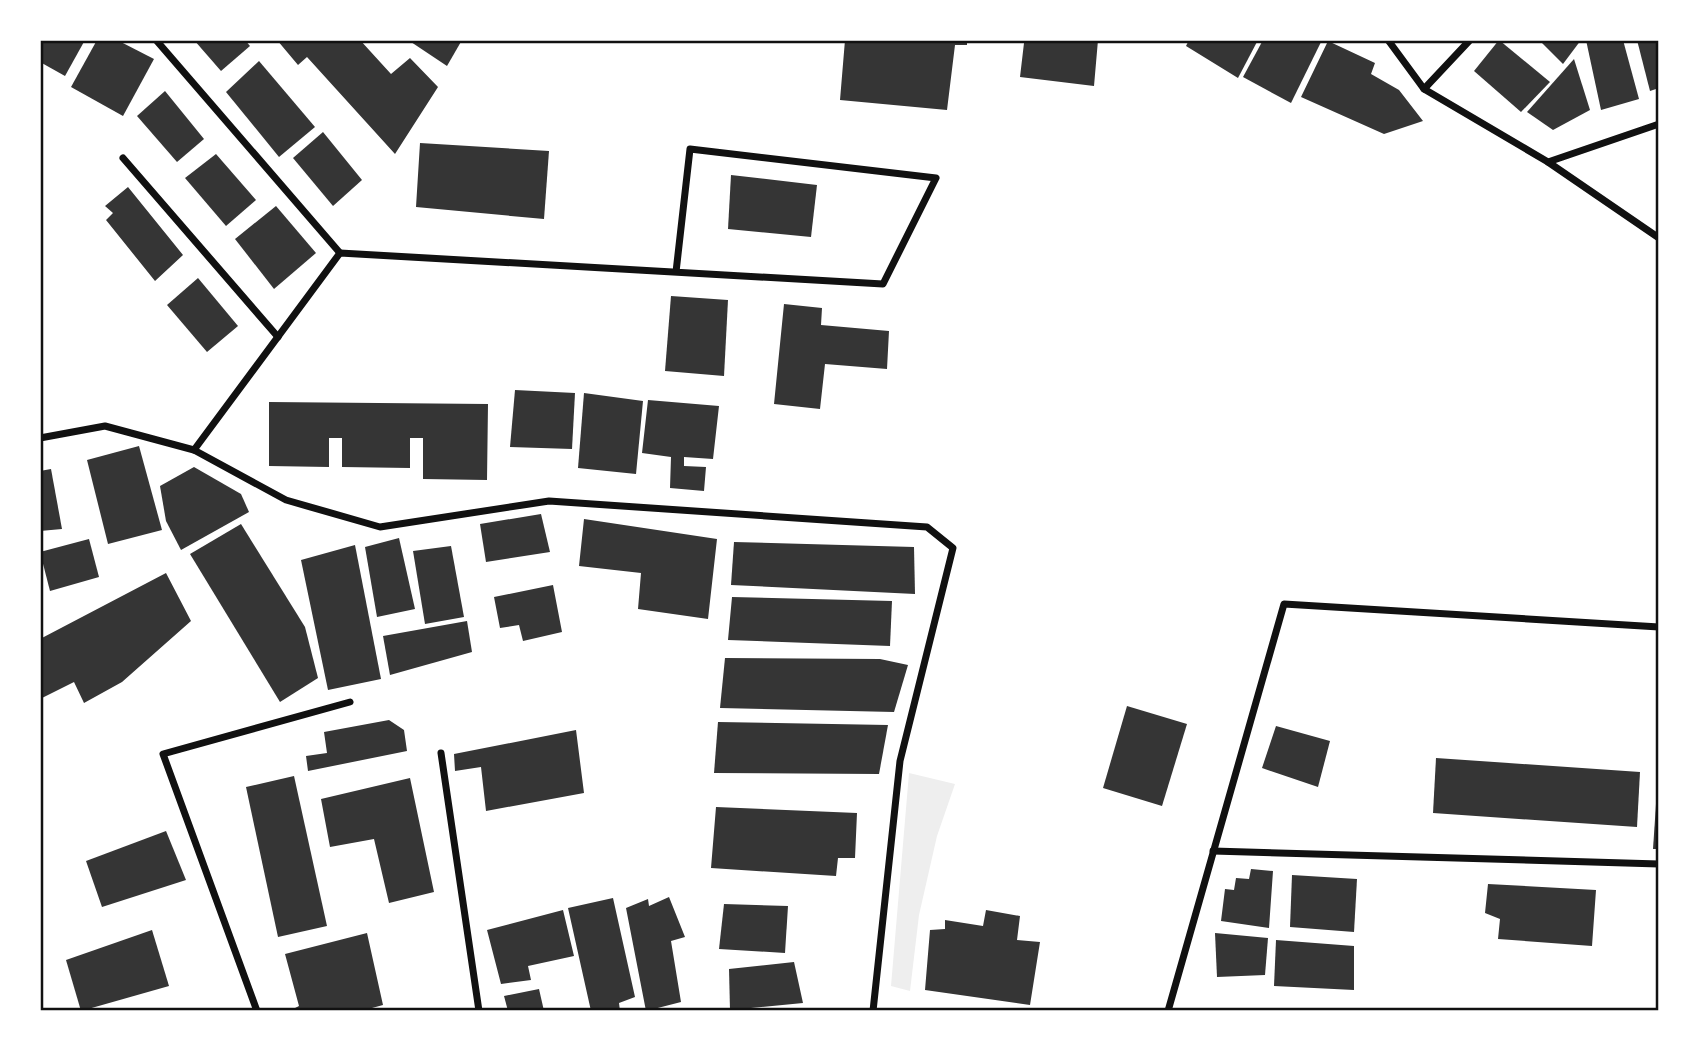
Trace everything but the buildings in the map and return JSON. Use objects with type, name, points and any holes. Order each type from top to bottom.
[{"type":"street","points":[[156,40],[340,253],[883,284],[936,178],[690,149],[676,272]]},
{"type":"street","points":[[1388,40],[1424,89],[1548,162],[1659,238]]},
{"type":"street","points":[[1424,89],[1470,40]]},
{"type":"street","points":[[1548,162],[1659,124]]},
{"type":"street","points":[[123,158],[278,337]]},
{"type":"street","points":[[194,450],[340,253]]},
{"type":"street","points":[[40,438],[105,426],[194,450],[286,500],[380,527],[549,501],[928,527],[953,548],[900,761],[873,1011]]},
{"type":"street","points":[[1168,1011],[1284,604],[1659,627]]},
{"type":"street","points":[[257,1011],[163,754],[349,702]]},
{"type":"street","points":[[441,753],[479,1011]]},
{"type":"street","points":[[1213,851],[1659,864]]},
{"type":"shaded area","points":[[909,773],[955,784],[937,836],[919,915],[910,991],[891,986]]}]
